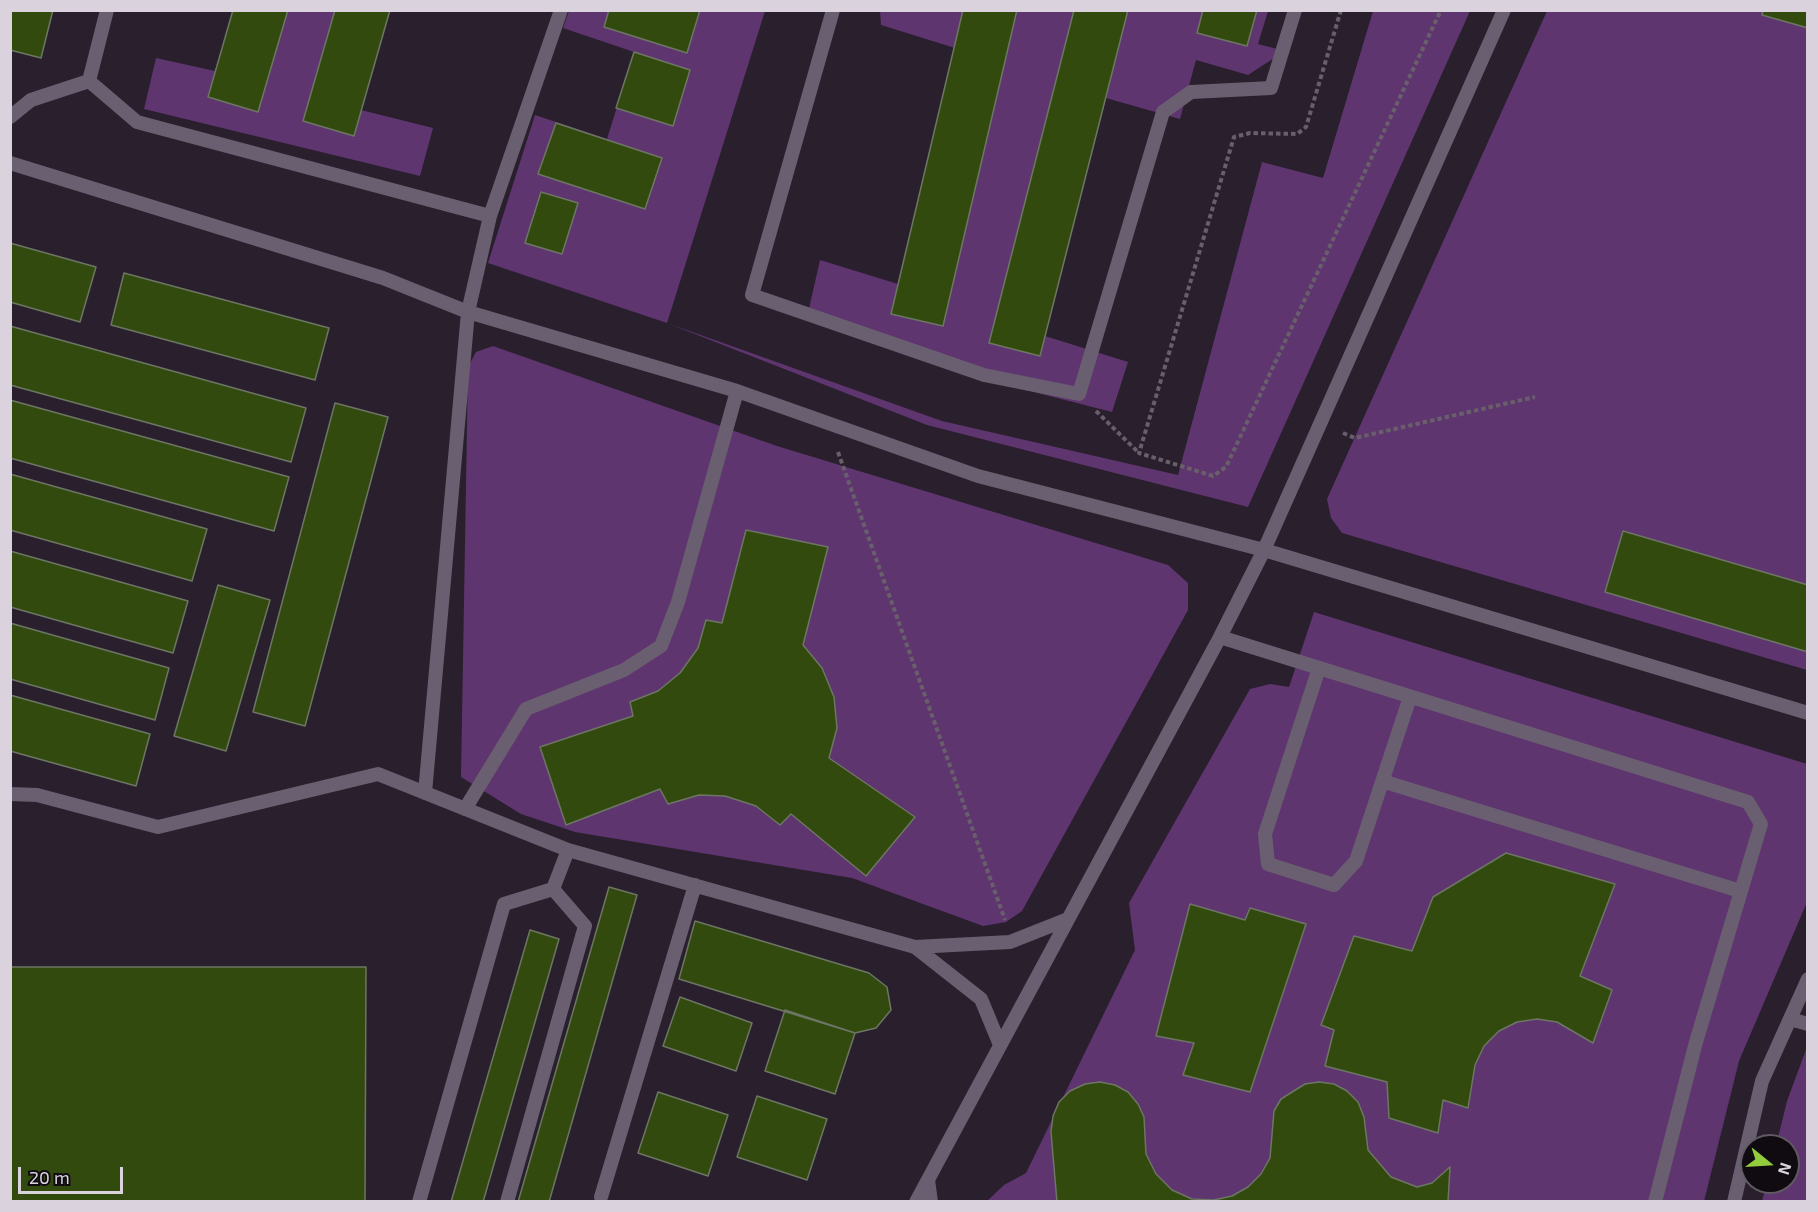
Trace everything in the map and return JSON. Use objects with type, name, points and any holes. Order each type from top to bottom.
[{"type":"lane","points":[[89,81],[107,10]]},
{"type":"lane","points":[[425,793],[468,312],[490,216],[561,10]]},
{"type":"lane","points":[[833,10],[752,295],[984,375],[1079,394],[1163,112],[1191,92],[1271,88],[1295,10]]},
{"type":"lane","points":[[916,1202],[1220,637],[1264,550],[1322,424],[1504,10]]},
{"type":"lane","points":[[10,117],[31,100],[89,81]]},
{"type":"lane","points":[[89,81],[137,122],[490,216]]},
{"type":"lane","points":[[10,163],[383,278],[468,312],[737,391],[978,476],[1264,550],[1808,713]]},
{"type":"lane","points":[[465,809],[526,708],[624,670],[661,646],[678,602],[737,391]]},
{"type":"lane","points":[[1220,637],[1748,802],[1761,824],[1696,1042],[1655,1202]]},
{"type":"lane","points":[[1319,668],[1265,834],[1268,864],[1334,885],[1356,861],[1410,697]]},
{"type":"lane","points":[[10,794],[37,795],[158,827],[378,774],[568,850],[915,947],[1010,942],[1068,919]]},
{"type":"lane","points":[[1382,781],[1740,891]]},
{"type":"lane","points":[[553,889],[568,850]]},
{"type":"lane","points":[[602,1197],[695,885]]},
{"type":"lane","points":[[419,1202],[504,904],[553,889]]},
{"type":"lane","points":[[507,1202],[585,926],[553,889]]},
{"type":"lane","points":[[915,947],[981,999],[1000,1045]]},
{"type":"lane","points":[[1734,1202],[1762,1081],[1808,979]]},
{"type":"lane","points":[[1790,1019],[1808,1024]]},
{"type":"lane","points":[[928,1180],[931,1202]]},
{"type":"path","points":[[1139,453],[1234,137],[1250,133],[1297,134],[1306,127],[1341,10]]},
{"type":"path","points":[[1079,394],[1139,453],[1213,476],[1226,467],[1441,10]]},
{"type":"path","points":[[1322,424],[1355,438],[1535,397]]},
{"type":"path","points":[[827,423],[1006,922]]},
{"type":"shaded area","points":[[233,11],[390,11],[361,110],[433,128],[420,176],[144,109],[156,58],[215,71]]},
{"type":"shaded area","points":[[569,11],[765,11],[667,323],[488,263],[535,115],[607,139],[634,52],[563,28]]},
{"type":"shaded area","points":[[880,11],[1268,11],[1258,44],[1285,51],[1248,75],[1196,60],[1180,119],[1106,98],[1045,336],[1128,362],[1112,412],[971,376],[808,313],[820,260],[898,284],[955,48],[881,25]]},
{"type":"shaded area","points":[[1373,11],[1470,11],[1248,507],[927,425],[667,323],[942,421],[1178,475],[1262,162],[1323,178]]},
{"type":"shaded area","points":[[1547,11],[1807,11],[1807,670],[1342,533],[1331,518],[1327,499]]},
{"type":"shaded area","points":[[493,346],[777,446],[1168,565],[1188,583],[1188,610],[1022,911],[1006,922],[983,926],[852,878],[575,832],[521,814],[461,777],[468,367],[476,352]]},
{"type":"shaded area","points":[[1314,612],[1807,764],[1807,902],[1739,1061],[1704,1201],[986,1202],[1004,1185],[1026,1173],[1135,950],[1129,903],[1250,689],[1270,684],[1289,687]]},
{"type":"shaded area","points":[[1807,1047],[1807,1201],[1762,1201],[1764,1194],[1800,1194],[1800,1134],[1779,1134],[1787,1101]]},
{"type":"building","points":[[10,10],[53,10],[41,58],[10,50]]},
{"type":"building","points":[[233,10],[288,10],[258,112],[208,97]]},
{"type":"building","points":[[335,10],[390,10],[354,136],[303,121]]},
{"type":"building","points":[[609,10],[700,10],[687,53],[604,27]]},
{"type":"building","points":[[963,10],[1017,10],[943,326],[891,314]]},
{"type":"building","points":[[1074,10],[1128,10],[1040,356],[989,343]]},
{"type":"building","points":[[1203,10],[1257,10],[1247,46],[1197,33]]},
{"type":"building","points":[[1763,10],[1808,10],[1808,28],[1762,15]]},
{"type":"building","points":[[634,52],[690,70],[673,126],[616,108]]},
{"type":"building","points":[[556,123],[662,158],[645,209],[538,174]]},
{"type":"building","points":[[541,192],[578,203],[562,254],[525,243]]},
{"type":"building","points":[[10,243],[96,267],[80,322],[10,302]]},
{"type":"building","points":[[124,273],[329,328],[315,380],[111,325]]},
{"type":"building","points":[[10,326],[306,408],[291,462],[10,385]]},
{"type":"building","points":[[10,400],[289,477],[274,531],[10,458]]},
{"type":"building","points":[[335,403],[388,417],[305,726],[253,712]]},
{"type":"building","points":[[10,474],[207,529],[192,581],[10,530]]},
{"type":"building","points":[[746,530],[828,547],[803,645],[822,668],[834,697],[837,728],[829,758],[915,817],[866,876],[791,814],[780,825],[756,806],[725,796],[699,795],[668,804],[660,789],[566,825],[540,747],[633,716],[630,702],[658,691],[680,673],[698,648],[706,620],[722,623]]},
{"type":"building","points":[[1623,531],[1808,585],[1808,652],[1605,592]]},
{"type":"building","points":[[10,551],[188,601],[173,653],[10,607]]},
{"type":"building","points":[[218,585],[270,600],[226,751],[174,736]]},
{"type":"building","points":[[10,623],[169,668],[155,720],[10,679]]},
{"type":"building","points":[[10,695],[150,734],[136,786],[10,751]]},
{"type":"building","points":[[1506,853],[1615,884],[1580,976],[1612,990],[1593,1043],[1557,1022],[1537,1019],[1517,1022],[1499,1031],[1484,1046],[1475,1065],[1468,1108],[1443,1100],[1438,1133],[1389,1118],[1387,1082],[1325,1066],[1334,1030],[1321,1025],[1354,936],[1412,951],[1433,897]]},
{"type":"building","points":[[609,887],[637,895],[549,1202],[518,1202]]},
{"type":"building","points":[[1190,904],[1245,920],[1250,908],[1306,924],[1250,1092],[1183,1075],[1194,1043],[1156,1036]]},
{"type":"building","points":[[695,921],[869,973],[887,987],[891,1010],[876,1028],[855,1033],[679,979]]},
{"type":"building","points":[[530,930],[559,939],[483,1202],[451,1202]]},
{"type":"building","points":[[10,967],[366,967],[365,1202],[10,1202]]},
{"type":"building","points":[[680,997],[752,1023],[736,1071],[663,1046]]},
{"type":"building","points":[[785,1010],[855,1033],[835,1094],[765,1071]]},
{"type":"building","points":[[1100,1082],[1115,1085],[1128,1092],[1138,1104],[1144,1117],[1146,1154],[1156,1174],[1172,1190],[1192,1199],[1214,1200],[1232,1196],[1248,1187],[1261,1174],[1270,1158],[1274,1111],[1281,1099],[1305,1084],[1319,1082],[1334,1084],[1347,1091],[1358,1102],[1364,1117],[1368,1150],[1391,1177],[1417,1187],[1432,1183],[1450,1167],[1448,1202],[1057,1202],[1051,1132],[1053,1116],[1059,1102],[1070,1091],[1085,1084]]},
{"type":"building","points":[[658,1092],[728,1115],[708,1176],[638,1153]]},
{"type":"building","points":[[757,1096],[827,1119],[807,1180],[737,1157]]}]
